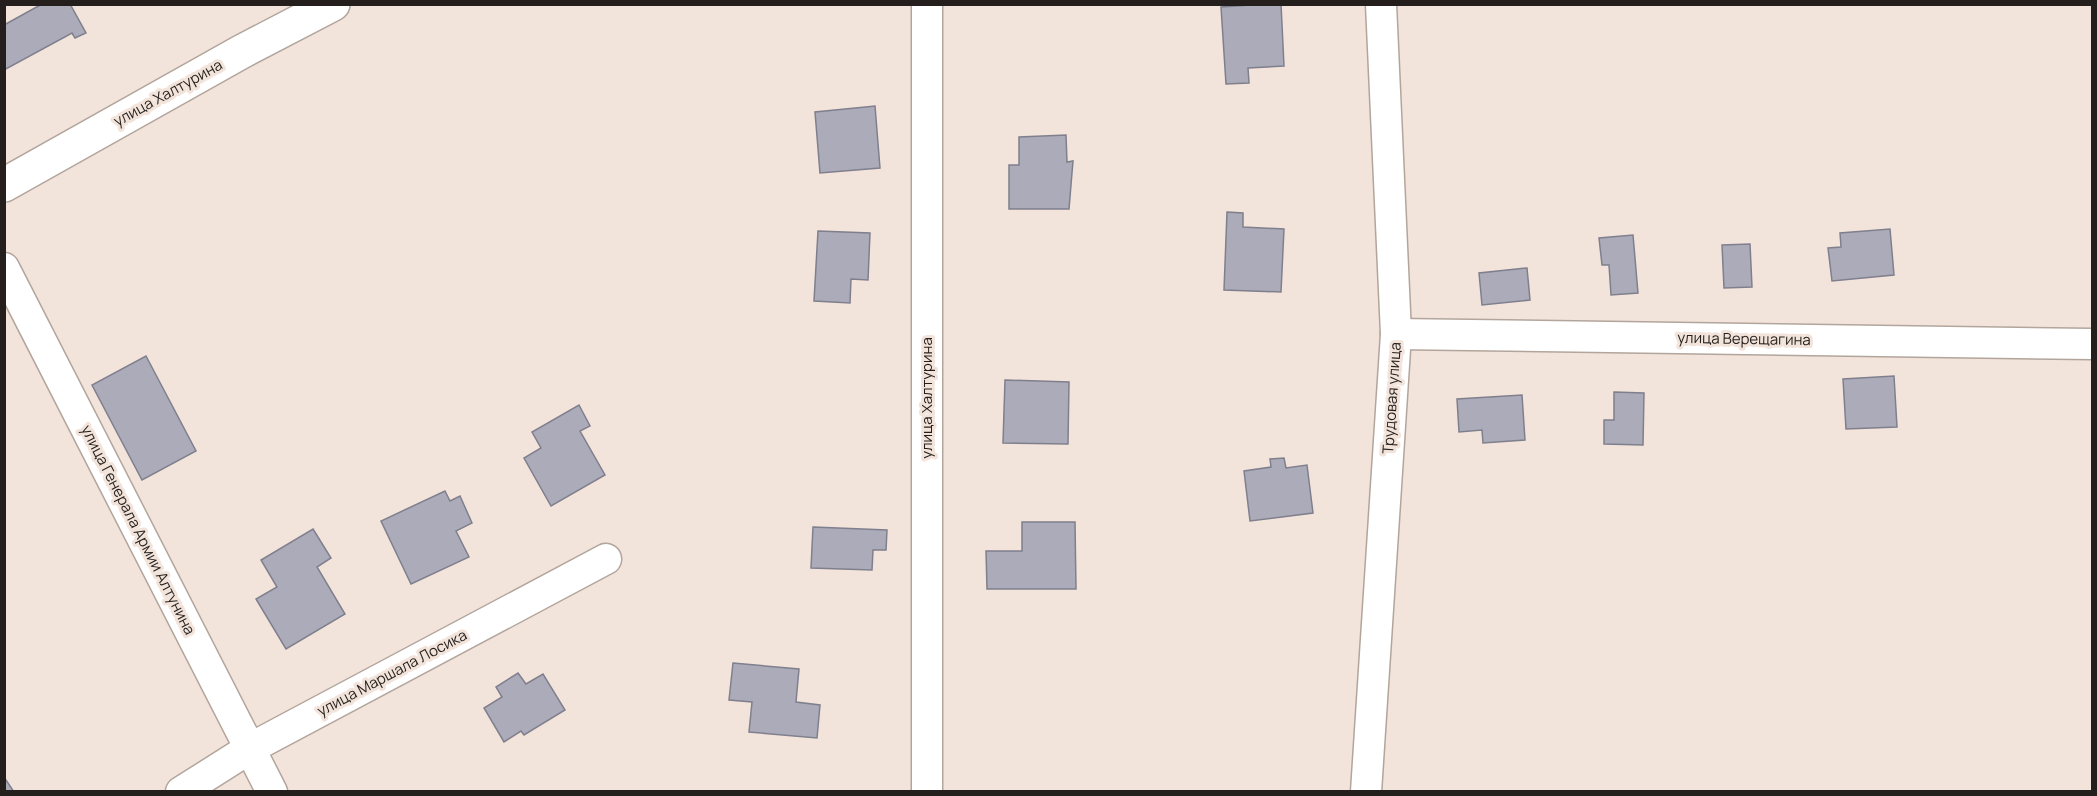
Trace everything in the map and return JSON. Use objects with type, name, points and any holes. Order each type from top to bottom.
[{"type":"main road","name":"улица Халтурина","points":[[4,185],[241,52],[333,4]]},
{"type":"street","name":"улица Халтурина","points":[[927,4],[927,792]]},
{"type":"street","name":"Трудовая улица","points":[[1366,792],[1396,334],[1381,4]]},
{"type":"street","name":"улица Генерала Армии Алтунина","points":[[4,268],[272,792]]},
{"type":"street","name":"улица Верещагина","points":[[1396,334],[2092,344]]},
{"type":"street","name":"улица Маршала Лосика","points":[[181,792],[249,749],[606,559]]},
{"type":"building","points":[[42,4],[70,4],[86,33],[75,38],[72,33],[4,70],[4,25]]},
{"type":"building","points":[[1281,4],[1284,66],[1248,68],[1249,83],[1226,84],[1221,7]]},
{"type":"building","points":[[875,106],[880,168],[820,173],[815,112]]},
{"type":"building","points":[[1066,135],[1067,162],[1073,161],[1069,209],[1009,209],[1009,165],[1019,165],[1019,137]]},
{"type":"building","points":[[1227,212],[1243,213],[1243,227],[1284,229],[1281,292],[1224,290]]},
{"type":"building","points":[[1890,229],[1894,275],[1832,281],[1828,248],[1841,247],[1840,233]]},
{"type":"building","points":[[818,231],[870,233],[868,280],[851,279],[850,303],[814,301]]},
{"type":"building","points":[[1633,235],[1638,293],[1611,295],[1609,265],[1602,265],[1599,238]]},
{"type":"building","points":[[1750,244],[1752,287],[1724,288],[1722,245]]},
{"type":"building","points":[[1527,268],[1530,300],[1482,305],[1479,273]]},
{"type":"building","points":[[146,356],[196,451],[142,480],[92,385]]},
{"type":"building","points":[[1894,376],[1897,427],[1846,429],[1843,379]]},
{"type":"building","points":[[1005,380],[1069,382],[1068,444],[1003,443]]},
{"type":"building","points":[[1614,392],[1644,393],[1643,445],[1604,444],[1604,420],[1614,420]]},
{"type":"building","points":[[1522,395],[1525,440],[1483,443],[1482,430],[1459,432],[1457,399]]},
{"type":"building","points":[[579,405],[590,426],[580,431],[605,475],[551,506],[524,458],[541,448],[532,432]]},
{"type":"building","points":[[1284,458],[1286,468],[1307,465],[1313,513],[1250,521],[1244,471],[1271,467],[1270,459]]},
{"type":"building","points":[[445,491],[450,501],[460,496],[472,523],[456,531],[469,557],[411,584],[381,521]]},
{"type":"building","points":[[1022,522],[1075,522],[1076,589],[987,589],[986,551],[1022,551]]},
{"type":"building","points":[[813,527],[887,530],[886,550],[873,550],[872,570],[811,568]]},
{"type":"building","points":[[313,529],[331,558],[317,567],[345,614],[286,649],[256,599],[277,587],[261,560]]},
{"type":"building","points":[[733,663],[799,669],[796,702],[820,705],[817,738],[749,732],[752,702],[729,700]]},
{"type":"building","points":[[518,673],[526,684],[543,674],[565,710],[524,735],[521,731],[504,742],[484,708],[502,697],[496,687]]},
{"type":"building","points":[[4,777],[14,792],[4,792]]}]
